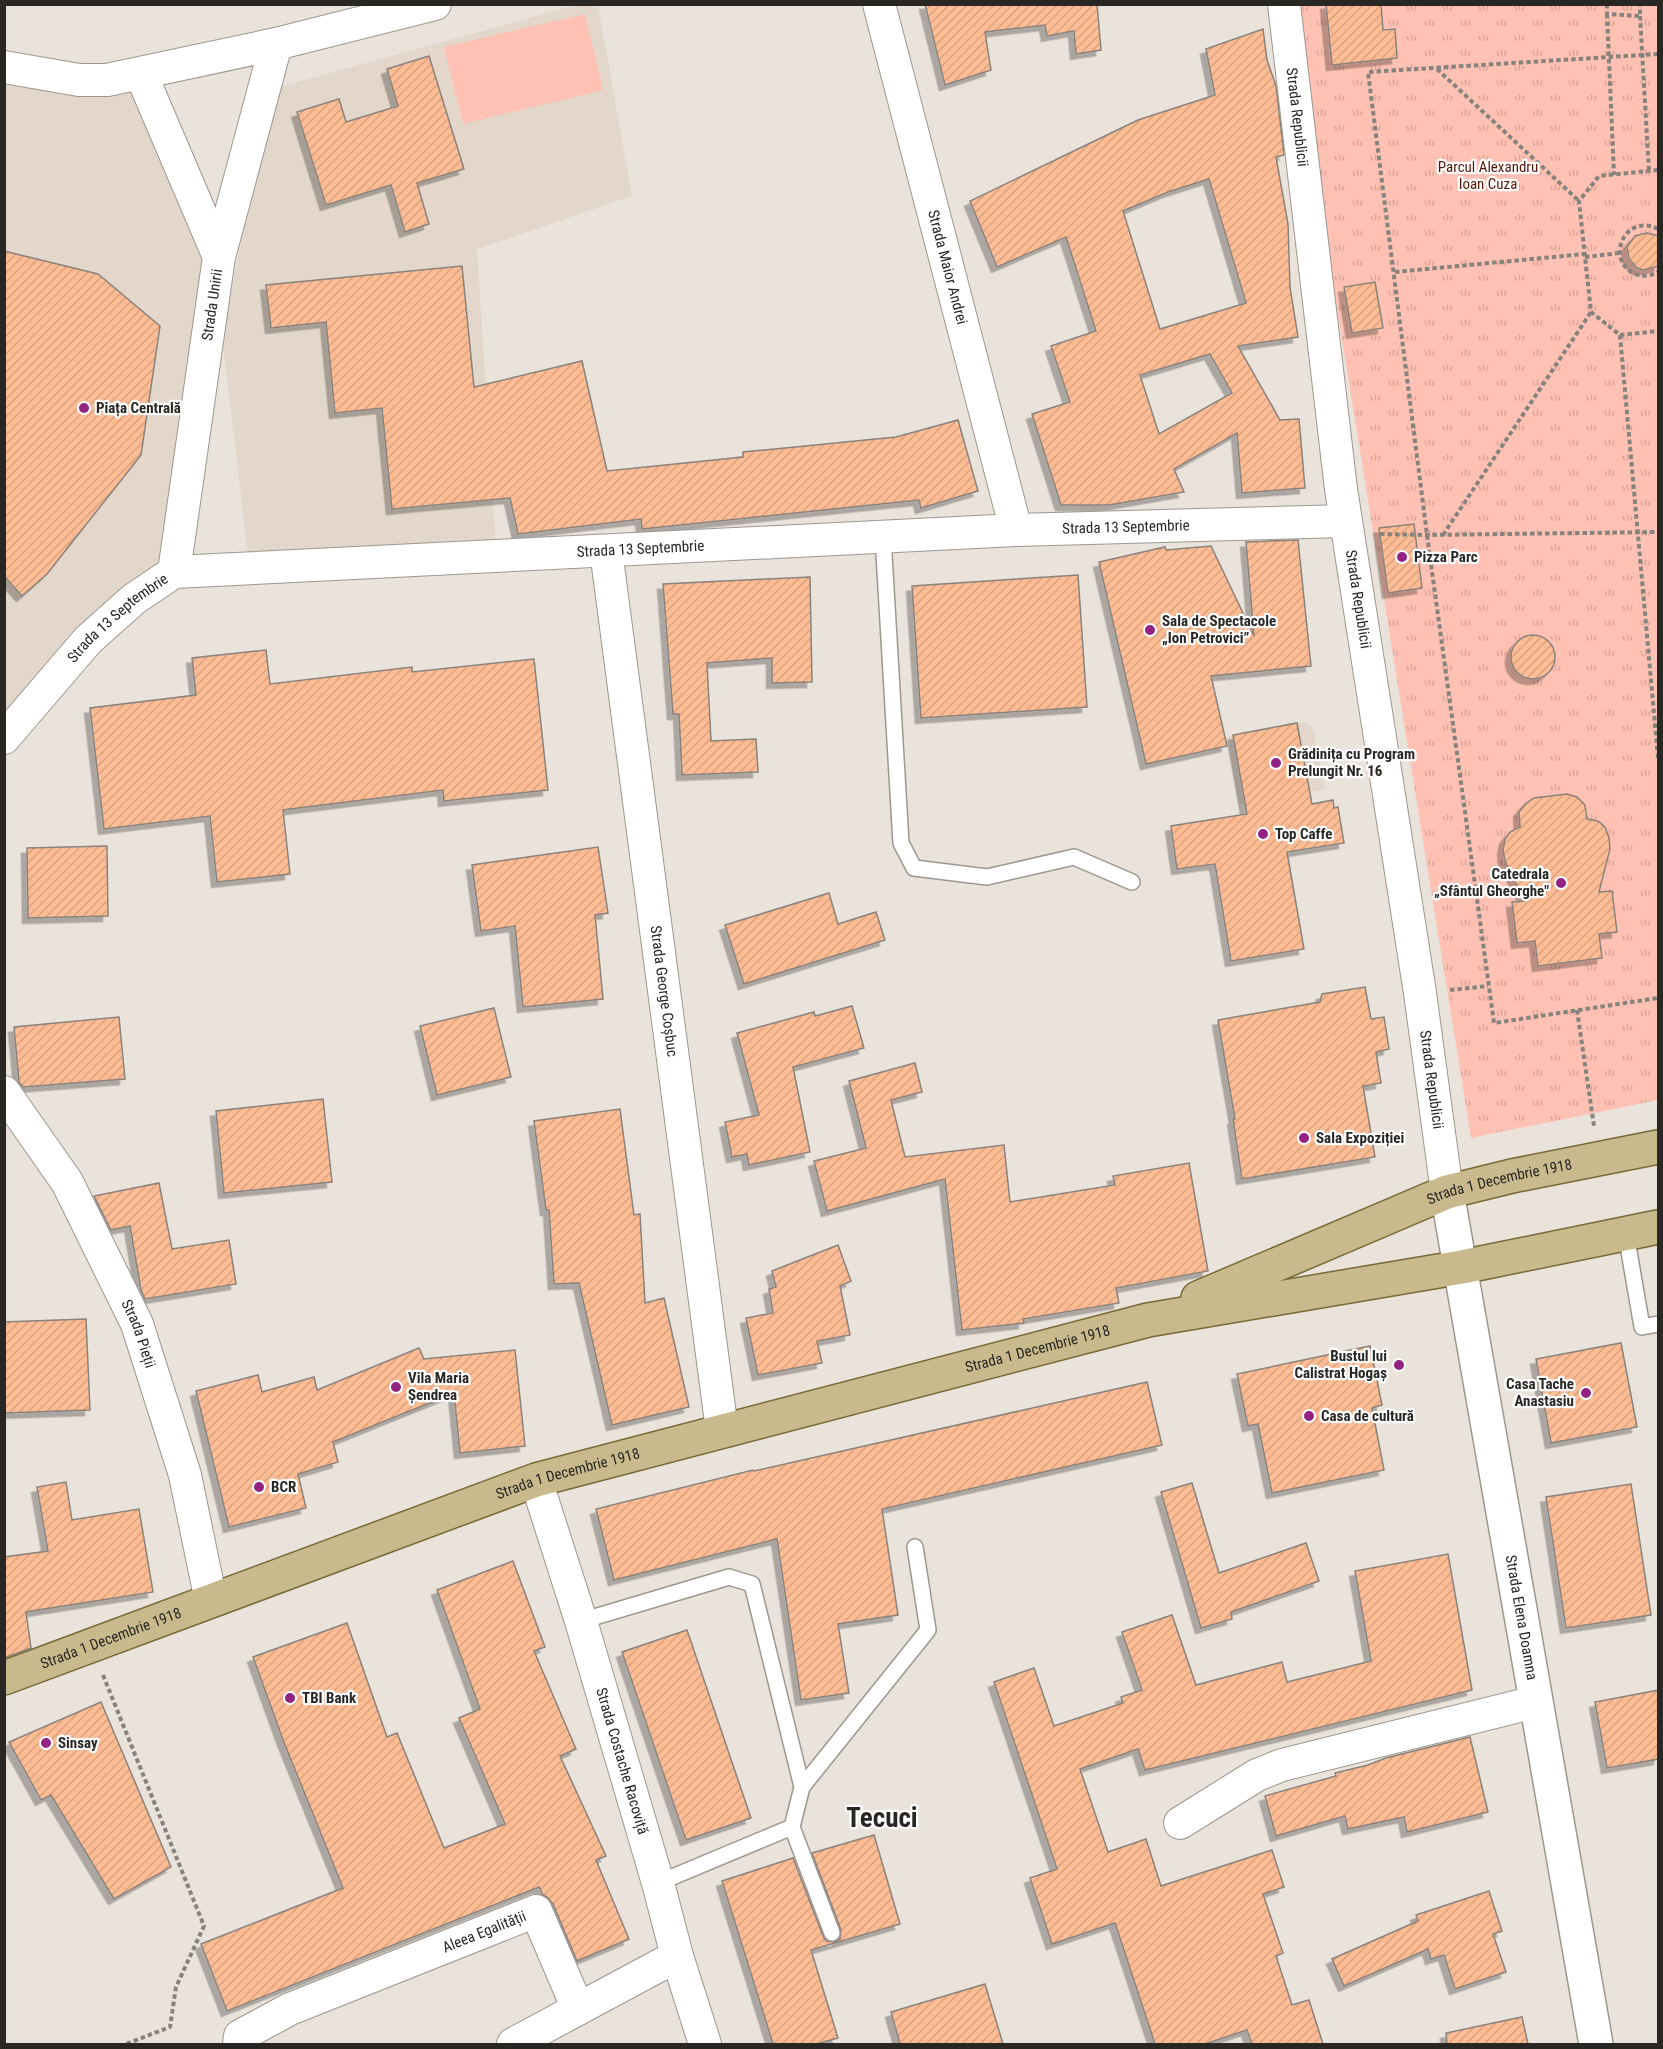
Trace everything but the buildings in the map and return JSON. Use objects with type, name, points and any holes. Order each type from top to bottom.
[{"type":"main road","name":"Strada 1 Decembrie 1918","points":[[1148,1320],[1447,1192],[1512,1176],[1659,1147]]},
{"type":"main road","name":"Strada 1 Decembrie 1918","points":[[4,1678],[536,1480],[1148,1320],[1462,1267],[1659,1227]]},
{"type":"street","points":[[4,67],[79,80],[107,80],[276,44],[435,4]]},
{"type":"street","name":"Strada Maior Andrei","points":[[879,4],[1016,530]]},
{"type":"street","name":"Strada Republicii","points":[[1284,4],[1345,521],[1420,993],[1447,1192]]},
{"type":"street","name":"Strada Unirii","points":[[174,572],[219,257],[276,44]]},
{"type":"street","points":[[141,74],[219,257]]},
{"type":"street","name":"Strada 13 Septembrie","points":[[4,738],[88,639],[134,599],[174,572],[1016,530],[1345,521]]},
{"type":"street","name":"Strada George Coșbuc","points":[[606,551],[722,1430]]},
{"type":"street","name":"Strada Pieții","points":[[4,1092],[67,1182],[136,1324],[185,1476],[211,1601]]},
{"type":"street","name":"Strada Elena Doamna","points":[[1447,1192],[1462,1267],[1535,1702],[1596,2044]]},
{"type":"street","name":"Strada Costache Racoviță","points":[[536,1480],[581,1622],[658,1883],[677,1956],[705,2044]]},
{"type":"street","points":[[1180,1823],[1249,1780],[1282,1765],[1535,1702]]},
{"type":"street","name":"Aleea Egalității","points":[[239,2044],[240,2036],[290,2009],[536,1911],[578,2009]]},
{"type":"street","points":[[513,2044],[677,1956]]},
{"type":"lane","points":[[883,537],[901,843],[914,868],[987,877],[1074,857],[1132,882]]},
{"type":"lane","points":[[1626,1234],[1642,1327],[1659,1324]]},
{"type":"lane","points":[[832,1933],[792,1827],[802,1786],[928,1630],[915,1546]]},
{"type":"lane","points":[[581,1622],[729,1577],[752,1584],[802,1786]]},
{"type":"lane","points":[[658,1883],[792,1827]]},
{"type":"path","points":[[1607,4],[1607,58],[1614,175]]},
{"type":"path","points":[[1640,4],[1649,171]]},
{"type":"path","points":[[1606,14],[1640,16]]},
{"type":"path","points":[[1659,54],[1368,72],[1427,535],[1494,1023],[1659,998]]},
{"type":"path","points":[[1436,69],[1579,201],[1591,312],[1443,535]]},
{"type":"path","points":[[1579,201],[1599,176],[1659,170]]},
{"type":"path","points":[[1659,229],[1647,225],[1631,229],[1621,242],[1620,253],[1625,266],[1631,272],[1647,276],[1659,272]]},
{"type":"path","points":[[1394,272],[1620,253]]},
{"type":"path","points":[[1591,312],[1620,335],[1659,331]]},
{"type":"path","points":[[1620,335],[1659,758]]},
{"type":"path","points":[[1345,521],[1372,534],[1659,532]]},
{"type":"path","points":[[1577,1010],[1599,1159]]},
{"type":"path","points":[[91,1645],[204,1926],[176,1987],[170,2027],[126,2044]]},
{"type":"shaded area","points":[[576,5],[598,5],[632,196],[477,249],[496,547],[249,563],[222,337],[272,89]]},
{"type":"shaded area","points":[[5,67],[141,74],[219,257],[174,572],[5,738]]},
{"type":"shaded area","name":"Grădinița cu Program Prelungit Nr. 16","points":[[1303,722],[1310,725],[1314,732],[1325,789],[1239,805],[1227,737]]},
{"type":"green space","name":"Parcul Alexandru Ioan Cuza","points":[[1288,5],[1658,5],[1658,1100],[1471,1138]]},
{"type":"green space","points":[[585,14],[603,90],[463,124],[444,47]]},
{"type":"place","name":"Piața Centrală","points":[[84,408]]},
{"type":"place","name":"Pizza Parc","points":[[1402,557]]},
{"type":"place","name":"Sala de Spectacole „Ion Petrovici”","points":[[1150,630]]},
{"type":"place","name":"Grădinița cu Program Prelungit Nr. 16","points":[[1276,763]]},
{"type":"place","name":"Top Caffe","points":[[1263,834]]},
{"type":"place","name":"Catedrala „Sfântul Gheorghe\"","points":[[1561,883]]},
{"type":"place","name":"Sala Expoziției","points":[[1304,1138]]},
{"type":"place","name":"Bustul lui Calistrat Hogaș","points":[[1399,1365]]},
{"type":"place","name":"Vila Maria Șendrea","points":[[396,1387]]},
{"type":"place","name":"Casa Tache Anastasiu","points":[[1586,1393]]},
{"type":"place","name":"Casa de cultură","points":[[1309,1416]]},
{"type":"place","name":"BCR","points":[[259,1487]]},
{"type":"place","name":"TBI Bank","points":[[290,1698]]},
{"type":"place","name":"Sinsay","points":[[46,1743]]},
{"type":"district","name":"Tecuci","points":[[882,1818]]}]
